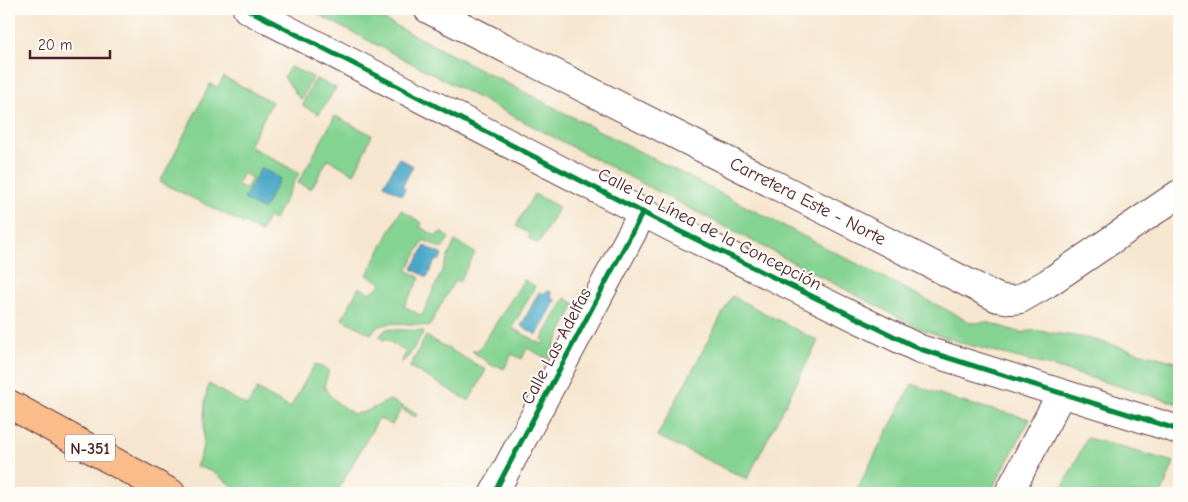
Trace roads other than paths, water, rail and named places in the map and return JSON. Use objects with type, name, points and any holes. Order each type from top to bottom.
[{"type":"highway","name":"N-351","points":[[9,404],[172,493]]},
{"type":"street","name":"Calle La Línea de la Concepción","points":[[247,9],[643,212],[920,348],[1179,430]]},
{"type":"street","name":"Carretera Este - Norte","points":[[428,9],[998,298],[1020,299],[1048,283],[1179,194]]},
{"type":"street","name":"Calle Las Adelfas","points":[[494,493],[643,212]]},
{"type":"street","points":[[1009,493],[1061,394]]},
{"type":"water","points":[[399,158],[413,166],[402,187],[405,188],[402,195],[384,185]]},
{"type":"water","points":[[261,168],[280,178],[263,210],[244,199]]},
{"type":"water","points":[[425,246],[442,255],[439,261],[436,259],[427,277],[412,269]]},
{"type":"water","points":[[547,291],[551,292],[552,299],[556,300],[537,335],[521,326],[539,292],[543,294]]}]
